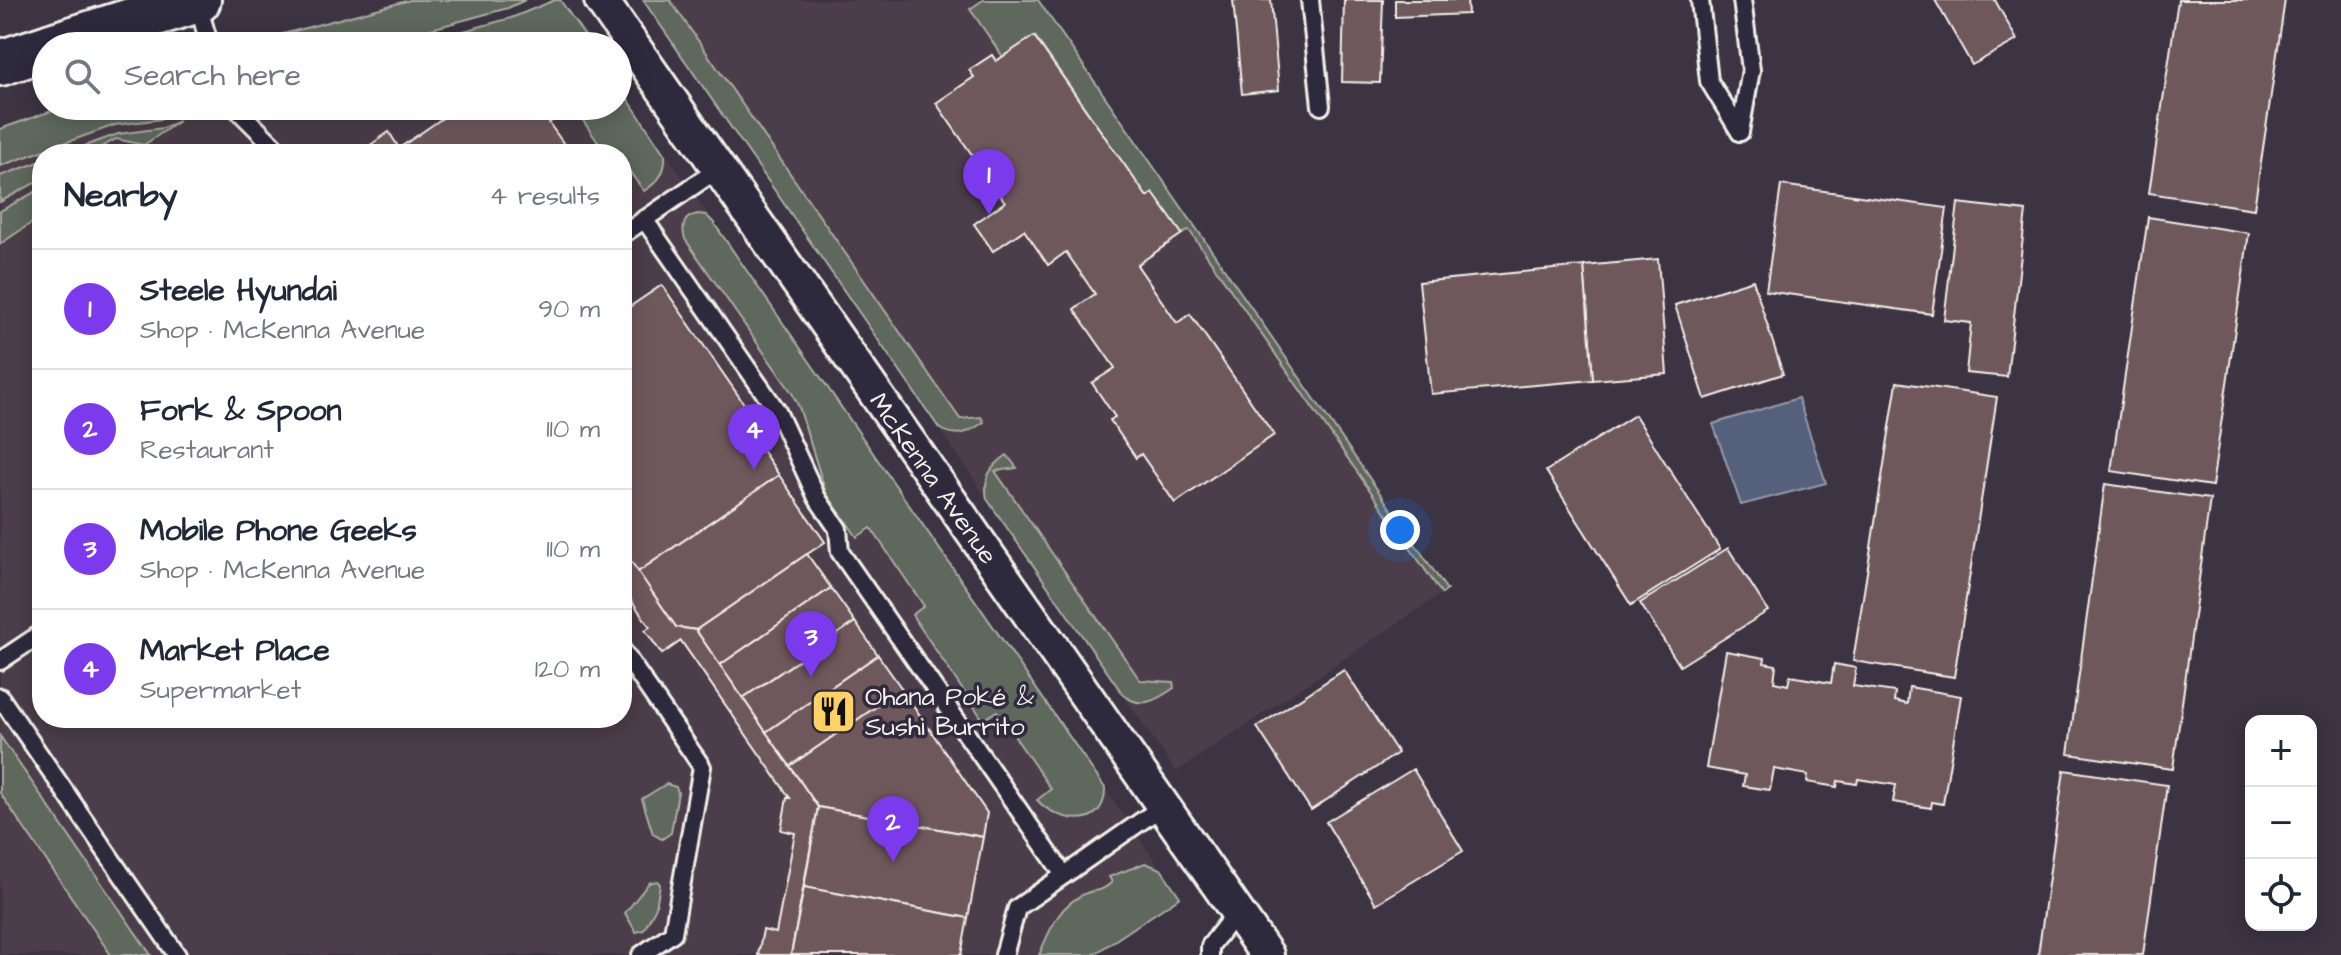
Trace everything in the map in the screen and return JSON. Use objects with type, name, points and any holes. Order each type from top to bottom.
[{"type":"main road","points":[[96,32],[197,0]]},
{"type":"main road","points":[[0,63],[32,52]]},
{"type":"street","name":"McKenna Avenue","points":[[601,0],[623,32]]},
{"type":"street","name":"McKenna Avenue","points":[[632,45],[1267,955]]},
{"type":"lane","points":[[197,0],[206,32]]},
{"type":"lane","points":[[1310,0],[1321,106]]},
{"type":"lane","points":[[1700,0],[1709,81],[1740,132],[1751,70],[1742,0]]},
{"type":"lane","points":[[248,120],[272,144]]},
{"type":"lane","points":[[632,228],[718,169]]},
{"type":"lane","points":[[644,219],[777,411],[817,498],[838,529],[840,552],[1064,875]]},
{"type":"lane","points":[[0,661],[32,640]]},
{"type":"lane","points":[[632,665],[702,767],[673,933],[641,955]]},
{"type":"lane","points":[[0,697],[177,955]]},
{"type":"lane","points":[[1004,955],[1017,908],[1163,806]]},
{"type":"lane","points":[[1210,955],[1210,946],[1231,919],[1230,901]]},
{"type":"shaded area","points":[[643,0],[1038,0],[1447,590],[1176,772]]},
{"type":"shaded area","points":[[632,104],[1180,897],[1093,955],[0,955],[0,129],[32,118],[632,120]]},
{"type":"green space","points":[[410,0],[525,0],[508,8],[420,32],[291,32]]},
{"type":"green space","points":[[560,0],[582,32],[460,32]]},
{"type":"green space","points":[[643,0],[670,0],[960,419],[981,417],[984,422],[963,433],[939,428]]},
{"type":"green space","points":[[983,0],[1038,0],[1447,590],[1442,594],[1189,230],[1182,234],[1153,194],[1147,197],[1035,36],[1003,57],[970,9]]},
{"type":"green space","points":[[632,105],[665,155],[664,167],[660,176],[644,191],[632,175],[632,144],[599,144],[583,120],[632,120]]},
{"type":"green space","points":[[32,118],[154,120],[115,125],[62,144],[32,144],[32,155],[0,166],[0,129]]},
{"type":"green space","points":[[179,121],[145,144],[116,139],[107,144],[90,144],[118,134],[163,128]]},
{"type":"green space","points":[[32,165],[32,184],[0,202],[0,176]]},
{"type":"green space","points":[[32,193],[32,223],[0,244],[0,211]]},
{"type":"green space","points":[[698,214],[706,215],[713,222],[1105,788],[1103,802],[1098,811],[1089,817],[1068,818],[1037,800],[1051,789],[997,711],[983,720],[912,615],[924,606],[871,528],[857,537],[826,493],[792,393],[685,239],[685,222]]},
{"type":"green space","points":[[1007,455],[1017,468],[995,471],[1140,680],[1173,682],[1174,688],[1148,702],[1135,702],[1122,693],[987,499],[989,473]]},
{"type":"green space","points":[[0,736],[151,955],[111,955],[0,793]]},
{"type":"green space","points":[[666,784],[676,787],[678,792],[671,833],[662,839],[653,834],[642,799]]},
{"type":"green space","points":[[1145,863],[1161,869],[1180,897],[1093,955],[1039,955],[1056,920],[1068,905],[1084,894],[1108,886],[1112,882],[1109,877]]},
{"type":"green space","points":[[657,881],[660,884],[656,907],[644,930],[636,932],[625,913],[649,883]]},
{"type":"water","points":[[1798,398],[1826,483],[1741,505],[1713,424]]},
{"type":"building","points":[[1233,0],[1271,0],[1279,90],[1242,94]]},
{"type":"building","points":[[1344,0],[1383,0],[1380,83],[1342,82]]},
{"type":"building","points":[[1395,0],[1467,0],[1468,14],[1395,17]]},
{"type":"building","points":[[1935,0],[1995,0],[2017,40],[1972,65]]},
{"type":"building","points":[[2178,0],[2285,0],[2254,209],[2149,193]]},
{"type":"building","points":[[1034,36],[1147,197],[1153,193],[1182,234],[1137,265],[1177,323],[1190,314],[1274,435],[1175,503],[1141,454],[1136,458],[1110,420],[1115,417],[1092,383],[1115,368],[1074,309],[1095,294],[1066,252],[1048,265],[1024,230],[993,251],[974,224],[1005,202],[936,103],[974,77],[969,70],[992,55],[996,61]]},
{"type":"building","points":[[440,120],[553,120],[549,123],[564,144],[405,144]]},
{"type":"building","points":[[389,132],[396,144],[372,144]]},
{"type":"building","points":[[1781,185],[1947,208],[1932,314],[1766,291]]},
{"type":"building","points":[[1958,203],[2026,211],[2007,377],[1966,373],[1971,323],[1944,320]]},
{"type":"building","points":[[2148,217],[2249,233],[2212,486],[2111,471]]},
{"type":"building","points":[[1658,259],[1667,374],[1593,380],[1584,266]]},
{"type":"building","points":[[1584,266],[1593,380],[1431,394],[1419,282]]},
{"type":"building","points":[[1753,280],[1783,374],[1705,399],[1675,305]]},
{"type":"building","points":[[662,285],[758,424],[749,431],[779,475],[638,572],[632,563],[632,305]]},
{"type":"building","points":[[1897,382],[1997,397],[1954,677],[1853,661]]},
{"type":"building","points":[[1635,415],[1720,549],[1631,605],[1546,471]]},
{"type":"building","points":[[779,475],[825,542],[696,630],[676,627],[638,572]]},
{"type":"building","points":[[2105,484],[2210,499],[2173,769],[2068,754]]},
{"type":"building","points":[[1728,548],[1768,611],[1680,666],[1640,603]]},
{"type":"building","points":[[807,554],[831,588],[720,665],[696,630]]},
{"type":"building","points":[[632,563],[676,627],[696,630],[818,807],[791,955],[758,955],[763,930],[776,933],[795,833],[781,830],[787,798],[790,798],[681,641],[662,654],[645,630],[650,627],[632,601]]},
{"type":"building","points":[[831,588],[855,622],[743,698],[720,665]]},
{"type":"building","points":[[855,622],[878,655],[766,732],[743,698]]},
{"type":"building","points":[[1726,651],[1765,658],[1764,663],[1776,665],[1774,682],[1788,685],[1790,676],[1831,683],[1834,664],[1856,668],[1853,686],[1895,692],[1894,701],[1907,704],[1909,687],[1961,696],[1943,804],[1932,802],[1931,808],[1893,802],[1896,785],[1858,779],[1857,784],[1838,781],[1837,787],[1807,782],[1808,775],[1774,769],[1770,790],[1743,786],[1745,775],[1706,768]]},
{"type":"building","name":"Ohana Poké & Sushi Burrito","points":[[878,655],[902,689],[790,766],[766,732]]},
{"type":"building","points":[[1344,670],[1398,753],[1311,810],[1257,727]]},
{"type":"building","points":[[902,689],[987,813],[983,837],[818,807],[790,766]]},
{"type":"building","points":[[1413,769],[1463,851],[1376,904],[1326,822]]},
{"type":"building","points":[[2064,770],[2167,785],[2143,955],[2038,955]]},
{"type":"building","points":[[818,807],[983,837],[968,918],[804,887]]},
{"type":"building","points":[[804,887],[968,918],[961,955],[791,955]]},
{"type":"place","name":"Steele Hyundai","points":[[989,215]]},
{"type":"place","name":"Market Place","points":[[754,470]]},
{"type":"place","name":"Mobile Phone Geeks","points":[[811,677]]},
{"type":"place","name":"Ohana Poké & Sushi Burrito","points":[[834,711]]},
{"type":"place","name":"Fork & Spoon","points":[[893,862]]}]
